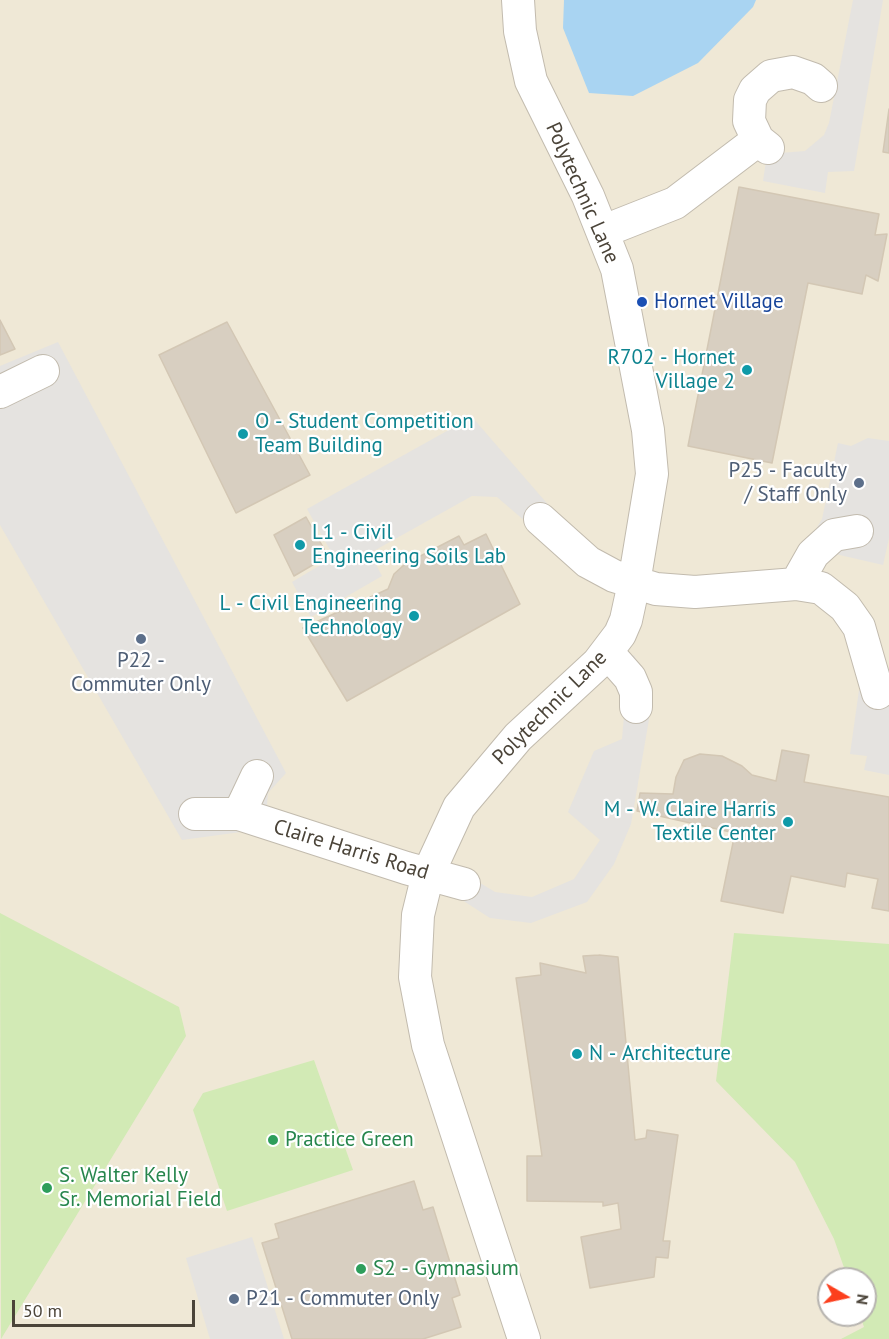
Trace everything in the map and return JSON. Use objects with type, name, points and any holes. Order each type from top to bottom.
[{"type":"street","name":"Polytechnic Lane","points":[[518,0],[520,32],[531,81],[604,231],[623,297],[651,452],[651,488],[626,620],[608,653],[518,737],[481,778],[459,807],[428,874],[418,915],[414,958],[426,1035],[436,1074],[524,1339]]},
{"type":"street","points":[[604,231],[675,203],[763,144],[752,131],[748,110],[750,99],[762,82],[782,72],[793,72],[813,79],[821,86]]},
{"type":"street","points":[[0,392],[43,371]]},
{"type":"street","points":[[540,519],[588,562],[634,583],[656,589],[695,592],[796,584],[821,588],[845,607],[859,627],[878,693]]},
{"type":"street","points":[[796,584],[813,554],[834,536],[857,531]]},
{"type":"street","points":[[608,653],[630,678],[636,692],[636,707]]},
{"type":"street","points":[[239,814],[257,776]]},
{"type":"street","name":"Claire Harris Road","points":[[195,814],[239,814],[464,884]]},
{"type":"shaded area","points":[[0,0],[889,0],[889,1339],[0,1339]]},
{"type":"shaded area","points":[[853,0],[883,0],[854,171],[828,172],[825,193],[763,181],[768,148],[780,153],[805,151],[824,135],[829,123]]},
{"type":"shaded area","name":"P22 - Commuter Only","points":[[58,342],[286,773],[268,793],[267,805],[276,815],[396,881],[241,832],[182,840],[0,525],[0,366]]},
{"type":"shaded area","points":[[472,417],[551,508],[533,528],[497,497],[472,496],[370,553],[382,576],[311,617],[292,582],[334,557],[307,509]]},
{"type":"shaded area","name":"P25 - Faculty / Staff Only","points":[[868,438],[889,441],[889,538],[883,565],[805,547],[822,519],[838,443],[851,446]]},
{"type":"shaded area","points":[[634,655],[653,696],[631,824],[614,864],[587,902],[531,923],[490,918],[459,898],[467,875],[495,892],[532,897],[574,879],[600,840],[568,812],[594,751],[622,739],[626,692],[615,678]]},
{"type":"shaded area","points":[[859,690],[889,695],[889,775],[864,770],[867,756],[850,754]]},
{"type":"shaded area","name":"P21 - Commuter Only","points":[[252,1237],[284,1339],[210,1339],[186,1258]]},
{"type":"green space","name":"S. Walter Kelly Sr. Memorial Field","points":[[0,913],[179,1007],[186,1036],[1,1339]]},
{"type":"green space","points":[[734,933],[889,944],[889,1339],[841,1339],[864,1327],[877,1327],[877,1267],[844,1267],[834,1239],[795,1162],[716,1081]]},
{"type":"green space","name":"Practice Green","points":[[314,1060],[353,1170],[227,1211],[193,1110],[203,1093]]},
{"type":"water","points":[[564,0],[756,0],[753,7],[698,63],[633,96],[589,93],[563,28]]},
{"type":"building","points":[[889,109],[889,153],[883,152]]},
{"type":"building","name":"R702 - Hornet Village 2","points":[[739,187],[879,214],[875,235],[887,234],[878,281],[866,275],[862,294],[808,283],[772,463],[688,446]]},
{"type":"building","points":[[0,320],[15,349],[0,355]]},
{"type":"building","name":"O - Student Competition Team Building","points":[[227,322],[310,475],[236,513],[159,355]]},
{"type":"building","name":"L1 - Civil Engineering Soils Lab","points":[[306,517],[328,556],[294,576],[274,535]]},
{"type":"building","name":"L - Civil Engineering Technology","points":[[486,534],[520,604],[347,701],[303,628],[388,589],[394,574],[405,564],[459,536],[464,545]]},
{"type":"building","name":"M - W. Claire Harris Textile Center","points":[[782,750],[809,755],[804,782],[889,797],[889,911],[872,908],[878,879],[847,873],[845,887],[791,876],[783,913],[721,901],[735,833],[637,811],[640,793],[673,794],[676,777],[684,760],[700,754],[722,756],[742,766],[752,775],[776,781]]},
{"type":"building","name":"N - Architecture","points":[[583,956],[618,957],[635,1140],[646,1138],[647,1130],[678,1135],[663,1241],[670,1241],[668,1258],[656,1257],[654,1277],[590,1288],[581,1237],[621,1229],[618,1203],[603,1206],[603,1202],[527,1201],[527,1156],[542,1156],[516,978],[541,975],[540,963],[586,973]]},
{"type":"building","name":"S2 - Gymnasium","points":[[414,1181],[423,1210],[433,1207],[460,1295],[452,1298],[461,1327],[423,1339],[292,1339],[262,1243],[279,1238],[275,1224]]},
{"type":"place","name":"Hornet Village","points":[[642,302]]},
{"type":"place","name":"R702 - Hornet Village 2","points":[[747,370]]},
{"type":"place","name":"O - Student Competition Team Building","points":[[243,434]]},
{"type":"place","name":"P25 - Faculty / Staff Only","points":[[859,483]]},
{"type":"place","name":"L1 - Civil Engineering Soils Lab","points":[[300,545]]},
{"type":"place","name":"L - Civil Engineering Technology","points":[[414,616]]},
{"type":"place","name":"P22 - Commuter Only","points":[[141,639]]},
{"type":"place","name":"M - W. Claire Harris Textile Center","points":[[788,822]]},
{"type":"place","name":"N - Architecture","points":[[577,1054]]},
{"type":"place","name":"Practice Green","points":[[273,1140]]},
{"type":"place","name":"S. Walter Kelly Sr. Memorial Field","points":[[47,1188]]},
{"type":"place","name":"S2 - Gymnasium","points":[[361,1269]]},
{"type":"place","name":"P21 - Commuter Only","points":[[234,1299]]}]
